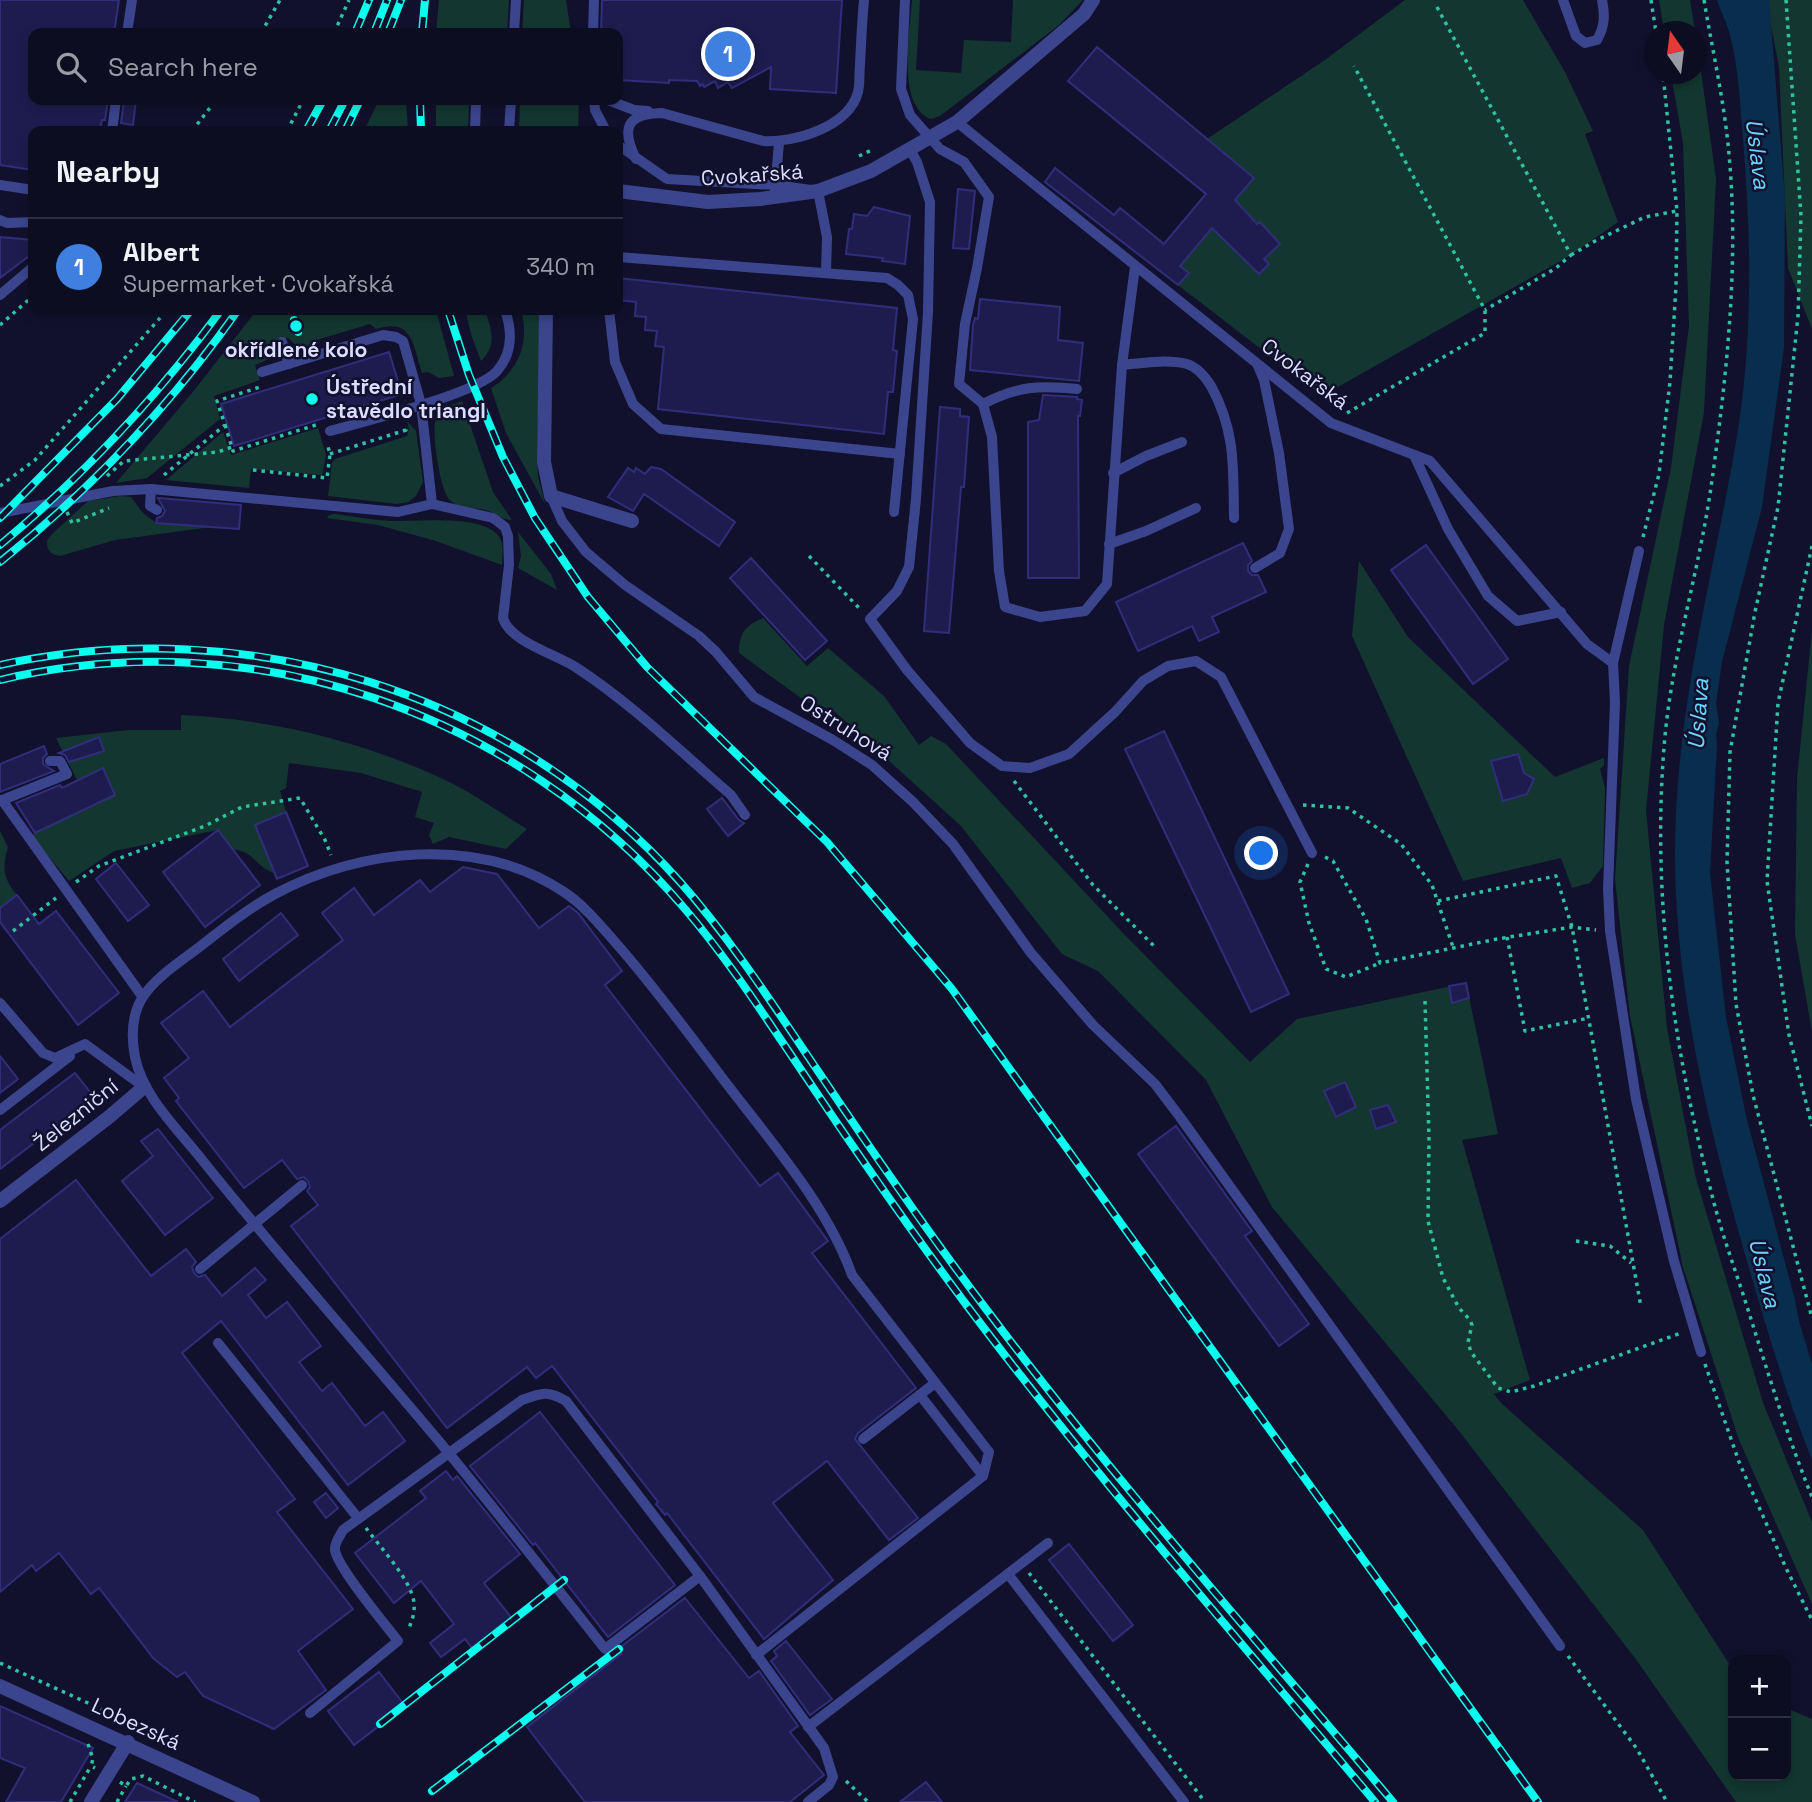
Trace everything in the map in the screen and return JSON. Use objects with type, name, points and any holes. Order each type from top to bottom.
[{"type":"street","name":"Cvokařská","points":[[623,192],[708,202],[775,191],[818,191],[871,171],[957,122],[1084,15],[1093,0]]},
{"type":"street","name":"Ostruhová","points":[[546,315],[544,462],[551,496]]},
{"type":"street","points":[[551,496],[632,521]]},
{"type":"street","name":"Železniční","points":[[0,1201],[145,1087]]},
{"type":"street","name":"Lobezská","points":[[0,1686],[128,1742],[253,1802]]},
{"type":"street","points":[[91,1802],[128,1742]]},
{"type":"lane","points":[[128,28],[132,0]]},
{"type":"lane","points":[[514,28],[516,0]]},
{"type":"lane","points":[[593,28],[594,0]]},
{"type":"lane","points":[[621,105],[634,110],[662,113],[763,141],[779,142],[828,127],[850,109],[858,93],[864,0]]},
{"type":"lane","points":[[905,0],[901,89],[910,115],[940,149],[964,162],[989,197],[965,324],[959,384],[983,404],[992,437],[999,571],[1004,607],[1040,617],[1085,611],[1107,584],[1122,365],[1135,267]]},
{"type":"lane","points":[[1563,0],[1576,36],[1585,43],[1597,40],[1603,29],[1605,12],[1602,0]]},
{"type":"lane","points":[[113,126],[115,105]]},
{"type":"lane","points":[[475,126],[476,105]]},
{"type":"lane","points":[[509,126],[511,105]]},
{"type":"lane","points":[[594,105],[603,126]]},
{"type":"lane","points":[[636,159],[628,143],[627,130],[634,118],[647,113],[662,113]]},
{"type":"lane","name":"Cvokařská","points":[[957,122],[1331,423],[1430,461],[1587,644],[1613,663]]},
{"type":"lane","points":[[623,149],[667,178],[775,191],[779,142]]},
{"type":"lane","points":[[910,150],[917,162],[930,202],[928,312],[916,499],[909,567],[897,591],[870,619],[907,670],[970,743],[1002,766],[1030,768],[1069,754],[1115,712],[1143,681],[1168,666],[1196,661],[1221,677],[1312,853]]},
{"type":"lane","points":[[0,185],[28,189]]},
{"type":"lane","points":[[818,191],[827,237],[826,272]]},
{"type":"lane","points":[[0,220],[7,223],[28,222]]},
{"type":"lane","points":[[623,257],[887,278],[898,285],[908,295],[913,319],[894,512]]},
{"type":"lane","points":[[0,295],[28,271]]},
{"type":"lane","points":[[330,431],[421,404],[485,381],[505,360],[511,337],[507,315]]},
{"type":"lane","points":[[610,315],[615,362],[633,404],[660,429],[900,454]]},
{"type":"lane","points":[[262,372],[383,335],[396,337],[406,347],[421,404],[432,504]]},
{"type":"lane","points":[[282,342],[289,364]]},
{"type":"lane","points":[[1122,365],[1152,362],[1189,365],[1206,378],[1223,408],[1232,443],[1234,518]]},
{"type":"lane","points":[[1255,568],[1280,553],[1289,528],[1279,453],[1264,380],[1258,365]]},
{"type":"lane","points":[[983,404],[1001,395],[1039,385],[1077,388]]},
{"type":"lane","points":[[1114,473],[1181,442]]},
{"type":"lane","points":[[1414,455],[1448,529],[1488,596],[1517,621],[1561,612]]},
{"type":"lane","points":[[151,489],[150,506],[157,510]]},
{"type":"lane","points":[[0,513],[113,491],[151,489],[398,512],[432,504],[492,518],[505,527],[509,549],[503,607],[505,626],[512,633],[556,655],[599,683],[731,795],[745,815]]},
{"type":"lane","name":"Ostruhová","points":[[551,496],[562,521],[586,552],[625,584],[699,636],[754,696],[872,765],[913,802],[953,844],[1031,953],[1093,1025],[1155,1084],[1180,1117],[1560,1646]]},
{"type":"lane","points":[[1109,544],[1196,508]]},
{"type":"lane","points":[[1639,551],[1613,663],[1615,702],[1608,889],[1610,931],[1636,1099],[1701,1352]]},
{"type":"lane","points":[[50,761],[60,761],[67,774],[1,801],[142,996]]},
{"type":"lane","points":[[145,1087],[135,1057],[132,1017],[142,996],[161,976],[273,895],[336,868],[408,854],[450,855],[489,861],[522,872],[567,894],[594,918],[678,1019],[808,1194],[841,1244],[852,1275],[989,1452],[983,1476],[756,1655]]},
{"type":"lane","points":[[0,1003],[43,1053],[55,1058],[85,1044]]},
{"type":"lane","points":[[85,1044],[145,1087],[254,1225],[448,1452],[605,1649],[700,1576]]},
{"type":"lane","points":[[0,1110],[85,1044]]},
{"type":"lane","points":[[200,1269],[302,1185]]},
{"type":"lane","points":[[218,1343],[358,1518]]},
{"type":"lane","points":[[863,1439],[935,1383]]},
{"type":"lane","points":[[310,1713],[398,1641],[343,1568],[335,1551],[343,1530],[522,1400],[539,1393],[553,1393],[565,1401],[700,1576],[824,1748],[833,1777],[829,1785],[808,1802]]},
{"type":"lane","points":[[920,1395],[983,1476]]},
{"type":"lane","points":[[808,1727],[1048,1543]]},
{"type":"lane","points":[[1008,1574],[1184,1802]]},
{"type":"path","points":[[264,28],[280,0]]},
{"type":"path","points":[[336,28],[349,0]]},
{"type":"path","points":[[1651,0],[1654,21]]},
{"type":"path","points":[[1704,0],[1728,145],[1731,212],[1730,334],[1711,492],[1677,656],[1665,736],[1661,868],[1664,919],[1679,1045],[1690,1108],[1712,1196],[1777,1400],[1812,1497]]},
{"type":"path","points":[[1786,0],[1801,216],[1797,327],[1778,507],[1755,612],[1730,752],[1727,862],[1736,1004],[1753,1095],[1812,1318]]},
{"type":"path","points":[[1437,7],[1572,255]]},
{"type":"path","points":[[1331,423],[1485,333],[1485,310],[1354,66]]},
{"type":"path","points":[[1639,551],[1659,474],[1670,382],[1676,286],[1677,211],[1664,84]]},
{"type":"path","points":[[196,126],[212,105]]},
{"type":"path","points":[[290,126],[300,105]]},
{"type":"path","points":[[848,162],[884,143]]},
{"type":"path","points":[[1485,310],[1556,268],[1595,241],[1645,217],[1677,211]]},
{"type":"path","points":[[0,325],[28,300]]},
{"type":"path","points":[[0,486],[35,460],[163,315]]},
{"type":"path","points":[[253,470],[327,478],[330,454],[321,424],[233,452],[217,401],[267,385]]},
{"type":"path","points":[[151,489],[158,480],[225,425]]},
{"type":"path","points":[[1812,546],[1778,703],[1767,881],[1789,1035],[1812,1126]]},
{"type":"path","points":[[809,556],[870,619]]},
{"type":"path","points":[[1002,766],[1093,885],[1157,949]]},
{"type":"path","points":[[13,930],[99,866],[205,826],[242,807],[300,798],[325,840],[336,868]]},
{"type":"path","points":[[1287,803],[1348,808],[1401,844],[1432,885],[1453,947]]},
{"type":"path","points":[[1380,963],[1366,919],[1334,861],[1312,853],[1300,882],[1309,923],[1326,970],[1346,977],[1380,963],[1453,947],[1572,927],[1587,930]]},
{"type":"path","points":[[1438,901],[1556,876],[1572,927],[1641,1307]]},
{"type":"path","points":[[1507,937],[1525,1031],[1589,1018]]},
{"type":"path","points":[[1425,1001],[1429,1139],[1428,1221],[1443,1278],[1459,1308],[1471,1320],[1468,1342],[1471,1352],[1498,1388],[1511,1392],[1534,1386],[1693,1328]]},
{"type":"path","points":[[1577,1241],[1610,1246],[1633,1264]]},
{"type":"path","points":[[1701,1352],[1739,1462],[1812,1620]]},
{"type":"path","points":[[358,1518],[407,1584],[414,1601],[414,1618],[408,1631],[398,1641]]},
{"type":"path","points":[[1022,1563],[1205,1802]]},
{"type":"path","points":[[1560,1646],[1637,1749],[1667,1802]]},
{"type":"path","points":[[0,1663],[101,1709]]},
{"type":"path","points":[[70,1802],[91,1766]]},
{"type":"path","points":[[832,1767],[868,1802]]},
{"type":"path","points":[[108,1775],[126,1786]]},
{"type":"path","points":[[117,1802],[131,1779],[143,1776],[195,1802]]},
{"type":"green space","points":[[439,0],[509,0],[507,28],[436,28]]},
{"type":"green space","points":[[524,0],[566,0],[570,28],[522,28]]},
{"type":"green space","points":[[912,0],[920,0],[916,70],[961,73],[964,40],[1011,42],[1013,0],[1083,0],[1059,25],[940,116],[931,119],[920,112],[913,100],[909,84],[908,48]]},
{"type":"green space","points":[[1405,0],[1523,0],[1565,72],[1593,131],[1585,134],[1618,222],[1571,255],[1322,396],[1178,285],[1180,266],[1253,178],[1207,139],[1325,60]]},
{"type":"green space","points":[[1659,0],[1690,0],[1693,21],[1662,21]]},
{"type":"green space","points":[[1766,0],[1812,0],[1812,329],[1788,268],[1779,67]]},
{"type":"green space","points":[[1673,84],[1703,84],[1716,179],[1704,412],[1664,625],[1646,811],[1667,1028],[1695,1175],[1763,1403],[1812,1522],[1812,1604],[1739,1440],[1683,1267],[1630,1016],[1615,879],[1629,666],[1671,468],[1689,326],[1683,143]]},
{"type":"green space","points":[[377,105],[406,105],[408,126],[366,126]]},
{"type":"green space","points":[[436,105],[469,105],[468,126],[436,126]]},
{"type":"green space","points":[[520,105],[579,105],[578,126],[519,126]]},
{"type":"green space","points":[[253,315],[437,315],[454,376],[439,378],[428,372],[422,373],[410,336],[398,327],[376,329],[370,324],[310,342],[312,348],[308,349],[298,347],[288,338],[272,342],[273,355],[255,365],[260,380],[214,396],[220,419],[147,478],[116,483]]},
{"type":"green space","points":[[466,315],[486,315],[492,337],[490,349],[481,361]]},
{"type":"green space","points":[[522,315],[540,315],[537,457],[538,477],[545,504],[506,433],[491,388],[509,373],[520,355]]},
{"type":"green space","points":[[462,401],[493,492],[512,520],[486,510],[458,505],[446,494],[437,461],[436,419],[447,407]]},
{"type":"green space","points":[[407,421],[416,431],[423,482],[416,496],[408,502],[397,504],[328,496],[332,463],[335,459],[407,436]]},
{"type":"green space","points":[[318,428],[326,455],[322,475],[251,469],[249,488],[166,480],[223,432],[231,455]]},
{"type":"green space","points":[[131,497],[143,513],[156,523],[211,527],[115,540],[60,556],[50,552],[47,541],[51,535],[88,501]]},
{"type":"green space","points":[[335,514],[382,520],[449,520],[480,525],[492,530],[500,538],[502,565],[436,541],[378,525],[327,518]]},
{"type":"green space","points":[[518,532],[551,574],[557,590],[518,568],[521,556]]},
{"type":"green space","points":[[1359,561],[1408,637],[1555,777],[1604,758],[1604,765],[1600,769],[1605,788],[1603,866],[1590,883],[1572,888],[1561,858],[1463,881],[1352,636]]},
{"type":"green space","points":[[763,618],[807,666],[828,648],[884,696],[919,745],[931,736],[946,744],[1122,932],[1250,1062],[1297,1019],[1466,983],[1498,1134],[1462,1140],[1530,1380],[1494,1394],[1643,1530],[1728,1662],[1728,1781],[1791,1781],[1791,1710],[1812,1719],[1812,1802],[1736,1802],[1635,1658],[1459,1431],[1272,1207],[1206,1080],[1098,971],[1062,954],[961,826],[833,710],[805,701],[739,653],[744,631]]},
{"type":"green space","points":[[1812,630],[1812,1032],[1795,934],[1797,779]]},
{"type":"green space","points":[[181,715],[248,721],[349,743],[414,766],[455,785],[527,829],[506,849],[449,837],[433,844],[429,835],[434,823],[415,817],[422,792],[361,773],[289,763],[286,788],[280,791],[286,812],[255,825],[274,873],[246,853],[232,849],[218,830],[114,851],[69,881],[31,835],[115,794],[103,769],[77,780],[56,738],[129,730],[181,730]]},
{"type":"green space","points":[[0,831],[8,847],[6,878],[17,895],[0,908]]},
{"type":"water","name":"Úslava","points":[[1717,0],[1769,0],[1785,197],[1784,347],[1762,507],[1722,662],[1716,703],[1719,723],[1716,734],[1710,873],[1726,1017],[1746,1116],[1812,1364],[1812,1460],[1794,1413],[1733,1213],[1705,1101],[1678,928],[1676,813],[1685,716],[1738,430],[1748,321],[1748,212],[1739,87],[1730,35]]},
{"type":"building","points":[[0,0],[119,0],[115,28],[28,28],[28,105],[107,105],[105,120],[102,120],[101,126],[28,126],[28,169],[0,165]]},
{"type":"building","points":[[602,0],[842,0],[836,93],[770,89],[771,67],[732,88],[728,82],[718,88],[715,81],[704,87],[697,81],[669,80],[669,83],[623,80],[623,28],[601,28]]},
{"type":"building","points":[[1097,47],[1254,178],[1235,200],[1280,244],[1264,259],[1269,264],[1259,274],[1212,228],[1180,266],[1189,273],[1178,285],[1045,182],[1055,168],[1114,215],[1120,208],[1164,244],[1206,194],[1068,81]]},
{"type":"building","points":[[123,105],[135,105],[133,125],[121,123]]},
{"type":"building","points":[[958,189],[975,191],[969,249],[953,248]]},
{"type":"building","points":[[874,207],[910,216],[905,264],[882,261],[883,258],[846,254],[854,214],[867,216]]},
{"type":"building","points":[[0,237],[28,240],[28,257],[0,278]]},
{"type":"building","points":[[623,279],[897,308],[893,392],[888,392],[884,434],[658,409],[664,347],[655,346],[657,331],[645,330],[646,317],[635,316],[636,302],[623,301]]},
{"type":"building","points":[[980,299],[1060,307],[1058,340],[1083,343],[1079,381],[970,370],[973,325],[975,318],[978,319]]},
{"type":"building","name":"Ústřední stavědlo triangl","points":[[389,352],[402,394],[234,446],[221,404]]},
{"type":"building","points":[[1043,395],[1077,397],[1082,400],[1078,416],[1079,578],[1028,578],[1028,422],[1039,420]]},
{"type":"building","points":[[940,407],[960,409],[960,416],[969,417],[949,633],[924,631]]},
{"type":"building","points":[[651,467],[661,469],[735,522],[719,546],[644,494],[633,511],[608,497],[628,468],[634,472],[636,468],[645,474]]},
{"type":"building","points":[[158,498],[241,505],[239,529],[156,523],[157,518],[165,511]]},
{"type":"building","points":[[1243,543],[1252,561],[1248,565],[1248,571],[1252,575],[1258,575],[1266,592],[1212,617],[1219,632],[1199,641],[1192,626],[1138,651],[1116,602]]},
{"type":"building","points":[[1426,545],[1508,659],[1473,684],[1391,570]]},
{"type":"building","points":[[751,558],[827,641],[805,660],[730,578]]},
{"type":"building","points":[[1164,731],[1289,994],[1251,1012],[1125,749]]},
{"type":"building","points":[[99,737],[104,751],[69,762],[65,755],[59,753]]},
{"type":"building","points":[[44,746],[47,754],[43,758],[43,764],[54,771],[0,792],[0,764]]},
{"type":"building","points":[[1518,754],[1524,773],[1534,779],[1527,794],[1503,801],[1491,761]]},
{"type":"building","points":[[103,768],[115,795],[35,833],[16,803],[60,785],[62,788]]},
{"type":"building","points":[[722,798],[744,823],[728,836],[707,809]]},
{"type":"building","points":[[286,812],[308,866],[277,879],[255,825]]},
{"type":"building","points":[[218,830],[260,885],[205,927],[163,872]]},
{"type":"building","points":[[116,863],[149,905],[128,921],[96,879]]},
{"type":"building","points":[[463,867],[497,874],[539,928],[569,906],[578,913],[622,971],[605,985],[760,1186],[778,1173],[828,1241],[812,1253],[916,1388],[858,1433],[855,1439],[918,1518],[889,1540],[827,1461],[773,1503],[833,1580],[764,1639],[667,1513],[665,1515],[656,1504],[658,1502],[552,1366],[536,1378],[527,1367],[447,1428],[291,1226],[318,1205],[307,1191],[310,1187],[308,1181],[304,1177],[297,1179],[282,1160],[244,1188],[176,1101],[179,1098],[164,1078],[189,1058],[161,1023],[203,991],[230,1027],[343,940],[322,913],[354,888],[374,915],[420,880],[430,892]]},
{"type":"building","points":[[17,895],[39,924],[56,911],[119,993],[78,1025],[0,922],[0,908]]},
{"type":"building","points":[[281,913],[298,935],[239,981],[223,959]]},
{"type":"building","points":[[1466,983],[1469,998],[1452,1003],[1449,986]]},
{"type":"building","points":[[0,1056],[18,1079],[0,1093]]},
{"type":"building","points":[[75,1073],[94,1097],[0,1169],[0,1130]]},
{"type":"building","points":[[1345,1082],[1356,1107],[1336,1117],[1324,1091]]},
{"type":"building","points":[[1388,1105],[1396,1122],[1376,1129],[1370,1110]]},
{"type":"building","points":[[1176,1126],[1252,1231],[1245,1236],[1309,1324],[1279,1346],[1138,1154]]},
{"type":"building","points":[[158,1129],[213,1198],[165,1235],[122,1181],[153,1156],[141,1141]]},
{"type":"building","points":[[76,1180],[151,1276],[186,1249],[196,1262],[192,1267],[194,1273],[198,1277],[205,1275],[222,1296],[255,1268],[266,1280],[248,1295],[266,1318],[287,1302],[321,1346],[299,1362],[322,1391],[332,1383],[365,1426],[383,1412],[405,1441],[348,1485],[221,1321],[182,1353],[295,1499],[277,1512],[353,1609],[298,1651],[326,1690],[274,1729],[203,1696],[185,1672],[177,1677],[154,1659],[99,1588],[91,1594],[59,1553],[36,1571],[32,1565],[0,1592],[0,1239]]},
{"type":"building","points":[[540,1412],[675,1585],[608,1637],[535,1543],[533,1545],[470,1466]]},
{"type":"building","points":[[446,1471],[453,1480],[457,1476],[520,1554],[484,1583],[514,1621],[475,1652],[465,1639],[441,1657],[430,1643],[454,1624],[421,1581],[394,1603],[355,1553],[426,1498],[420,1491]]},
{"type":"building","points":[[326,1493],[338,1508],[326,1518],[314,1502]]},
{"type":"building","points":[[1069,1544],[1133,1625],[1113,1641],[1049,1560]]},
{"type":"building","points":[[685,1598],[749,1678],[759,1671],[798,1726],[790,1732],[824,1775],[790,1802],[585,1802],[527,1727],[621,1654],[618,1649]]},
{"type":"building","points":[[786,1641],[832,1699],[810,1715],[771,1661],[777,1656],[774,1651]]},
{"type":"building","points":[[379,1672],[405,1706],[354,1745],[328,1711]]},
{"type":"building","points":[[0,1706],[93,1748],[61,1802],[6,1802],[25,1768],[0,1758]]},
{"type":"building","points":[[926,1782],[942,1802],[900,1802],[918,1788]]},
{"type":"building","points":[[137,1783],[178,1802],[125,1802]]},
{"type":"railway","points":[[357,28],[369,0]]},
{"type":"railway","points":[[376,28],[387,0]]},
{"type":"railway","points":[[390,28],[401,0]]},
{"type":"railway","points":[[422,28],[425,0]]},
{"type":"railway","points":[[309,126],[320,105]]},
{"type":"railway","points":[[332,126],[342,105]]},
{"type":"railway","points":[[347,126],[358,105]]},
{"type":"railway","points":[[420,105],[421,126]]},
{"type":"railway","points":[[0,518],[117,399],[187,315]]},
{"type":"railway","points":[[0,545],[61,491],[118,434],[171,374],[217,315]]},
{"type":"railway","points":[[0,562],[66,506],[128,445],[185,379],[234,315]]},
{"type":"railway","points":[[450,315],[469,375],[503,457],[535,518],[588,597],[647,667],[827,842],[952,989],[1538,1802]]},
{"type":"railway","points":[[294,320],[298,332]]},
{"type":"railway","points":[[0,665],[94,651],[187,649],[280,660],[370,682],[457,716],[538,761],[613,817],[681,883],[719,929],[921,1221],[1032,1369],[1185,1557],[1393,1802]]},
{"type":"railway","points":[[0,680],[95,665],[190,663],[284,674],[374,698],[461,734],[543,782],[618,840],[685,909],[719,951],[906,1222],[1014,1367],[1115,1493],[1375,1802]]},
{"type":"railway","points":[[380,1724],[564,1580]]},
{"type":"railway","points":[[432,1791],[619,1649]]},
{"type":"place","name":"Albert","points":[[728,54]]},
{"type":"place","name":"okřídlené kolo","points":[[296,326]]},
{"type":"place","name":"Ústřední stavědlo triangl","points":[[312,399]]}]
